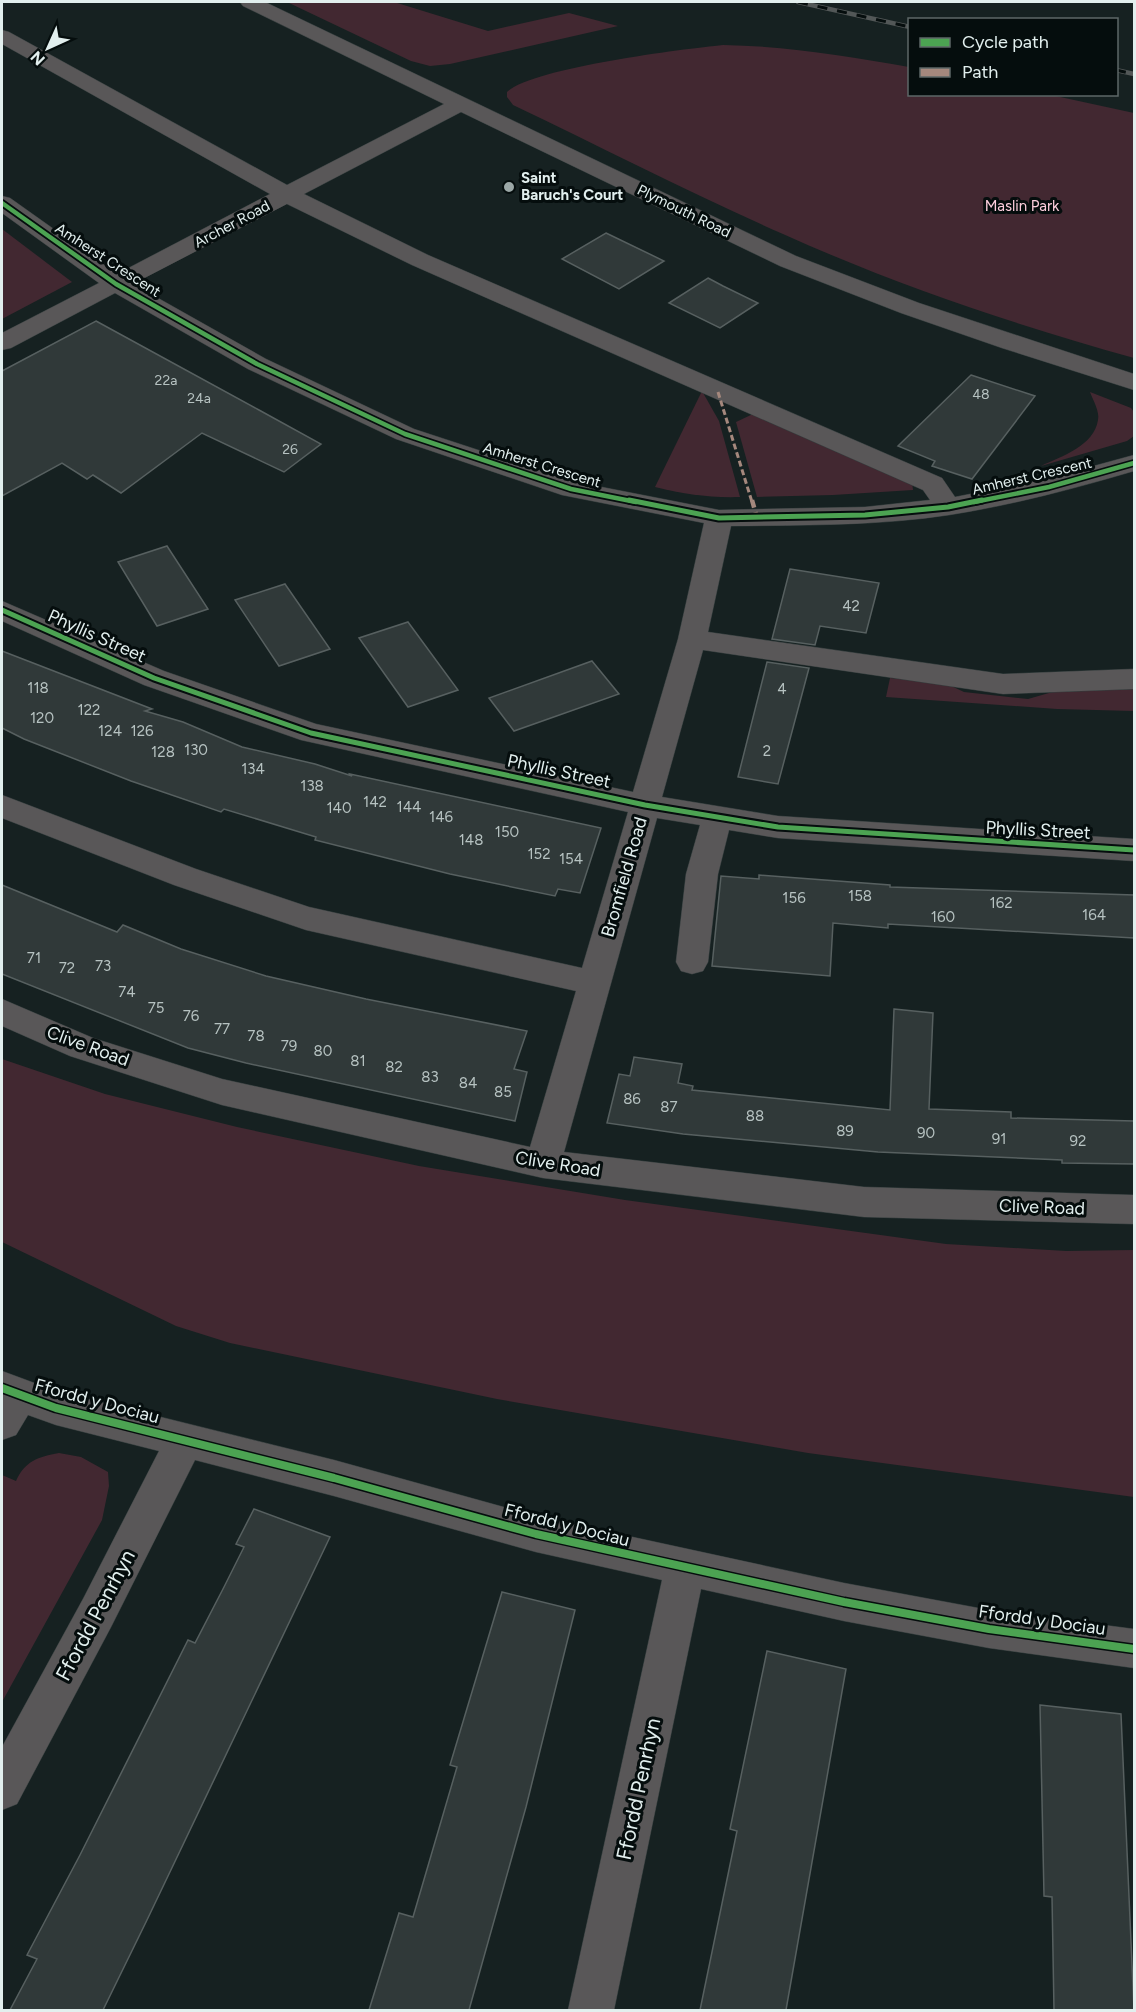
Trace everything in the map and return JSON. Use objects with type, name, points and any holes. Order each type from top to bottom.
[{"type":"street","name":"Plymouth Road","points":[[250,2],[788,261],[921,312],[1134,382]]},
{"type":"street","points":[[2,36],[288,194],[420,260],[933,484],[948,507]]},
{"type":"street","name":"Archer Road","points":[[2,343],[462,103]]},
{"type":"street","name":"Amherst Crescent","points":[[2,203],[116,284],[257,364],[405,434],[571,489],[719,518],[865,515],[948,507],[1048,487],[1134,463]]},
{"type":"street","name":"Bromfield Road","points":[[543,1164],[692,639],[719,518]]},
{"type":"street","name":"Phyllis Street","points":[[2,610],[154,678],[311,733],[645,805],[778,827],[1134,850]]},
{"type":"street","points":[[692,639],[1003,684],[1134,679]]},
{"type":"street","points":[[2,806],[185,877],[306,918],[593,983]]},
{"type":"street","points":[[692,962],[702,874],[717,817]]},
{"type":"street","name":"Clive Road","points":[[2,1012],[82,1047],[222,1092],[543,1164],[864,1202],[1134,1210]]},
{"type":"street","name":"Ffordd y Dociau","points":[[7,1402],[97,1419],[185,1440],[536,1534],[684,1568],[989,1629],[1134,1649]]},
{"type":"street","name":"Ffordd Penrhyn","points":[[2,1789],[102,1603],[185,1440]]},
{"type":"street","name":"Ffordd Penrhyn","points":[[591,2010],[684,1568]]},
{"type":"green space","points":[[287,2],[394,2],[488,31],[569,13],[618,26],[450,64],[430,66],[411,61]]},
{"type":"green space","name":"Maslin Park","points":[[723,45],[840,55],[908,67],[908,96],[1056,96],[1134,113],[1134,358],[957,303],[826,253],[715,203],[513,105],[507,97],[507,92],[522,83],[546,75],[609,61]]},
{"type":"green space","points":[[2,229],[72,282],[2,319]]},
{"type":"green space","points":[[702,391],[719,421],[740,497],[697,495],[655,487]]},
{"type":"green space","points":[[1090,392],[1131,408],[1134,412],[1134,436],[1127,441],[1041,466],[1076,449],[1090,437],[1098,417]]},
{"type":"green space","points":[[753,414],[912,482],[913,490],[757,497],[736,422]]},
{"type":"green space","points":[[890,678],[945,683],[964,692],[1028,699],[1063,689],[1134,685],[1134,711],[1057,709],[886,697]]},
{"type":"green space","points":[[2,1059],[105,1094],[237,1127],[419,1166],[625,1200],[946,1244],[1066,1251],[1134,1250],[1134,1497],[808,1453],[497,1399],[230,1343],[176,1326],[2,1242]]},
{"type":"green space","points":[[59,1453],[81,1457],[108,1472],[109,1486],[102,1520],[2,1702],[2,1475],[16,1481],[28,1464],[45,1456]]},
{"type":"building","points":[[606,233],[664,261],[619,289],[562,259]]},
{"type":"building","points":[[708,278],[758,303],[720,328],[669,303]]},
{"type":"building","points":[[96,321],[321,444],[284,472],[202,433],[121,493],[93,475],[87,479],[62,463],[2,496],[2,371]]},
{"type":"building","points":[[971,375],[1035,396],[972,479],[932,466],[935,461],[898,446]]},
{"type":"building","points":[[167,546],[208,609],[157,626],[118,562]]},
{"type":"building","points":[[790,569],[879,583],[866,633],[820,626],[815,645],[772,639]]},
{"type":"building","points":[[285,584],[330,649],[279,666],[235,600]]},
{"type":"building","points":[[408,622],[458,690],[408,707],[359,638]]},
{"type":"building","points":[[2,651],[152,709],[145,711],[183,722],[242,747],[315,764],[352,776],[350,774],[601,828],[580,893],[558,889],[555,896],[450,874],[315,840],[316,837],[224,809],[221,812],[131,781],[24,739],[2,728]]},
{"type":"building","points":[[592,661],[619,694],[514,731],[489,698]]},
{"type":"building","points":[[767,662],[809,668],[778,784],[738,777]]},
{"type":"building","points":[[759,875],[890,885],[890,887],[1134,895],[1134,938],[888,924],[888,928],[833,923],[830,976],[712,966],[721,876],[759,879]]},
{"type":"building","points":[[2,885],[117,932],[123,925],[181,949],[266,976],[366,999],[527,1031],[514,1069],[527,1072],[515,1121],[246,1063],[188,1048],[2,974]]},
{"type":"building","points":[[894,1009],[933,1013],[929,1109],[1011,1112],[1011,1118],[1134,1121],[1134,1164],[1062,1163],[1062,1160],[878,1152],[683,1134],[607,1123],[619,1074],[630,1076],[634,1057],[682,1064],[678,1083],[693,1086],[692,1090],[890,1110]]},
{"type":"building","points":[[254,1509],[330,1537],[147,1920],[103,2010],[10,2010],[37,1959],[27,1955],[188,1640],[195,1643],[224,1587],[244,1547],[236,1544]]},
{"type":"building","points":[[502,1592],[575,1610],[526,1807],[469,2010],[369,2010],[399,1913],[413,1917],[457,1767],[450,1765]]},
{"type":"building","points":[[767,1651],[846,1669],[786,2010],[700,2010],[737,1831],[730,1829]]},
{"type":"building","points":[[1040,1705],[1121,1714],[1134,2010],[1054,2010],[1052,1897],[1044,1896]]},
{"type":"railway","points":[[798,2],[908,27]]},
{"type":"railway","points":[[1118,70],[1134,74]]},
{"type":"marked path","points":[[718,392],[757,518]]},
{"type":"cycle path","points":[[2,203],[116,284],[257,364],[405,434],[571,489],[719,518],[865,515],[948,507],[1049,487],[1134,463]]},
{"type":"cycle path","points":[[2,610],[154,678],[311,733],[645,805],[778,827],[1134,850]]},
{"type":"cycle path","points":[[2,1388],[56,1408],[334,1478],[536,1534],[844,1602],[989,1629],[1134,1649]]},
{"type":"place","name":"Saint Baruch's Court","points":[[509,187]]}]
